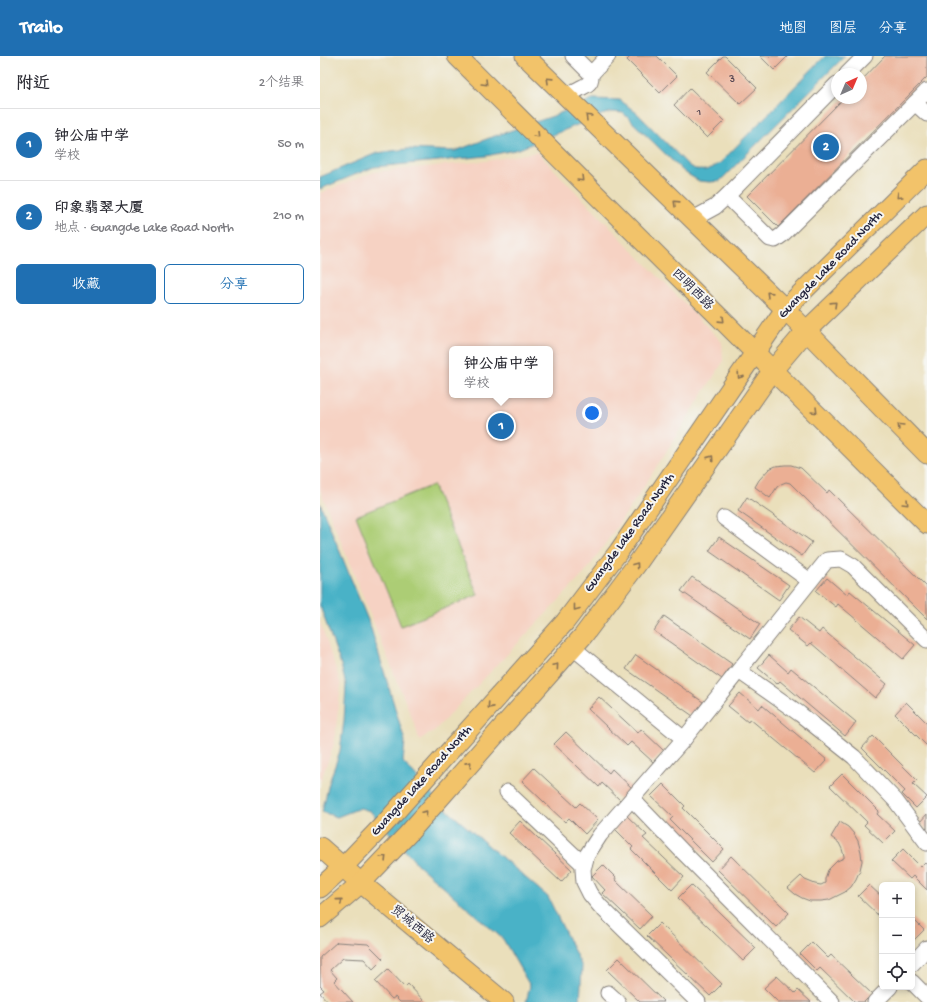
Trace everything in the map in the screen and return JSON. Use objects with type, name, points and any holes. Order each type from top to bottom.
[{"type":"main road","name":"四明西路","points":[[457,56],[927,524]]},
{"type":"main road","points":[[525,56],[785,309],[927,454]]},
{"type":"main road","name":"Guangde Lake Road North","points":[[320,888],[343,867],[388,820],[565,622],[619,551],[785,309],[927,169]]},
{"type":"main road","name":"Guangde Lake Road North","points":[[320,918],[361,883],[408,834],[583,636],[632,570],[773,370],[806,331],[927,214]]},
{"type":"main road","name":"贸城西路","points":[[320,847],[504,1002]]},
{"type":"lane","points":[[573,56],[589,72],[591,72]]},
{"type":"lane","points":[[591,72],[593,72],[608,56]]},
{"type":"lane","points":[[853,68],[865,56]]},
{"type":"lane","points":[[571,100],[574,92],[588,85],[591,78],[591,72]]},
{"type":"lane","points":[[693,219],[715,207],[727,196],[831,90]]},
{"type":"lane","points":[[727,196],[770,239],[775,240],[782,235],[927,91]]},
{"type":"lane","points":[[915,103],[927,114]]},
{"type":"lane","points":[[724,518],[810,581]]},
{"type":"lane","points":[[698,1002],[600,906],[590,894],[584,882],[583,868],[587,855],[600,835],[684,739],[827,560],[841,559],[853,566],[927,640]]},
{"type":"lane","points":[[572,648],[684,739]]},
{"type":"lane","points":[[739,671],[800,714],[854,757],[895,800],[927,843]]},
{"type":"lane","points":[[507,792],[584,865]]},
{"type":"lane","points":[[632,799],[682,852],[832,1002]]},
{"type":"lane","points":[[915,961],[927,948]]},
{"type":"lane","points":[[915,985],[927,997]]},
{"type":"lane","points":[[875,1002],[887,990]]},
{"type":"shaded area","points":[[537,152],[722,342],[723,362],[638,496],[585,573],[434,731],[419,740],[416,728],[320,490],[320,193],[374,172],[486,161]]},
{"type":"shaded area","points":[[320,621],[341,685],[334,744],[320,783]]},
{"type":"green space","points":[[433,485],[478,595],[401,626],[356,516]]},
{"type":"water","points":[[825,56],[845,56],[833,68],[831,68],[831,70],[720,181],[699,181],[684,172],[623,113],[612,112],[601,115],[519,149],[486,156],[374,167],[320,189],[320,177],[377,153],[407,149],[455,151],[553,116],[593,99],[620,100],[638,114],[689,166],[698,170],[705,170],[720,163]]},
{"type":"water","points":[[320,503],[370,625],[405,741],[403,762],[447,810],[548,897],[582,967],[580,1002],[526,1002],[530,986],[503,939],[418,865],[370,811],[360,808],[337,817],[322,812],[329,783],[340,751],[344,721],[346,685],[341,665],[320,606]]},
{"type":"building","points":[[631,56],[657,56],[677,76],[660,93],[627,60]]},
{"type":"building","points":[[723,56],[725,56],[757,88],[740,104],[707,72]]},
{"type":"building","points":[[760,56],[788,56],[774,70]]},
{"type":"building","points":[[885,56],[927,56],[927,77],[778,227],[747,196],[838,104],[867,104],[867,75]]},
{"type":"building","points":[[690,88],[724,121],[707,138],[674,105]]},
{"type":"building","points":[[785,465],[801,468],[827,493],[829,490],[927,587],[927,619],[790,483],[786,482],[777,487],[770,498],[755,487],[769,469],[776,466]]},
{"type":"building","points":[[747,497],[812,542],[802,556],[738,511]]},
{"type":"building","points":[[719,537],[789,585],[779,600],[709,551]]},
{"type":"building","points":[[692,577],[760,624],[750,639],[681,591]]},
{"type":"building","points":[[827,578],[847,595],[850,591],[915,645],[903,659],[838,604],[836,607],[816,591]]},
{"type":"building","points":[[664,616],[732,664],[722,679],[654,631]]},
{"type":"building","points":[[799,617],[819,633],[822,629],[887,684],[875,698],[811,643],[808,646],[788,630]]},
{"type":"building","points":[[636,655],[703,702],[693,716],[626,669]]},
{"type":"building","points":[[769,655],[788,672],[791,668],[856,722],[845,736],[780,681],[777,684],[758,668]]},
{"type":"building","points":[[740,693],[759,709],[762,705],[827,760],[815,773],[750,719],[748,722],[728,706]]},
{"type":"building","points":[[599,697],[638,733],[641,729],[664,751],[653,762],[631,742],[627,746],[588,709]]},
{"type":"building","points":[[906,702],[927,723],[927,746],[895,714]]},
{"type":"building","points":[[566,732],[609,773],[612,769],[632,788],[620,800],[602,783],[599,787],[554,744]]},
{"type":"building","points":[[873,736],[917,780],[913,784],[927,797],[916,808],[902,794],[905,791],[862,748]]},
{"type":"building","points":[[534,768],[576,807],[580,803],[598,820],[585,834],[569,818],[565,822],[522,781]]},
{"type":"building","points":[[842,774],[879,811],[877,814],[895,831],[883,843],[864,825],[867,822],[830,786]]},
{"type":"building","points":[[663,784],[685,806],[683,808],[724,849],[712,862],[670,820],[673,817],[651,796]]},
{"type":"building","points":[[927,814],[927,829],[920,822]]},
{"type":"building","points":[[627,816],[647,835],[643,838],[684,877],[672,890],[631,849],[633,847],[614,828]]},
{"type":"building","points":[[520,821],[572,870],[561,882],[509,833]]},
{"type":"building","points":[[840,822],[848,827],[858,841],[862,861],[856,879],[851,887],[845,892],[829,900],[810,901],[802,898],[788,888],[801,876],[805,880],[815,884],[821,885],[825,883],[828,870],[837,861],[844,858],[839,843],[831,837]]},
{"type":"building","points":[[903,849],[921,867],[925,863],[927,865],[927,890],[913,876],[910,879],[891,861]]},
{"type":"building","points":[[731,856],[789,913],[776,927],[718,870]]},
{"type":"building","points":[[603,865],[616,878],[615,880],[652,916],[640,929],[602,893],[605,890],[592,876]]},
{"type":"building","points":[[691,885],[756,948],[743,961],[678,898]]},
{"type":"building","points":[[869,885],[879,894],[879,916],[858,896]]},
{"type":"building","points":[[915,921],[924,930],[915,939]]},
{"type":"building","points":[[660,923],[722,984],[710,996],[647,936]]},
{"type":"building","points":[[337,942],[368,944],[383,959],[373,969],[364,959],[343,958],[330,970],[337,978],[334,981],[353,1002],[328,1002],[320,993],[324,990],[320,986],[320,957]]},
{"type":"building","points":[[812,942],[828,958],[831,955],[872,994],[864,1002],[855,1002],[820,968],[817,971],[800,954]]},
{"type":"building","points":[[619,958],[664,1002],[640,1002],[607,970]]},
{"type":"building","points":[[388,969],[405,987],[408,984],[425,1002],[400,1002],[395,997],[392,999],[375,981]]},
{"type":"building","points":[[777,976],[795,993],[798,990],[811,1002],[778,1002],[764,988]]},
{"type":"place","name":"印象翡翠大厦","points":[[826,147]]},
{"type":"place","name":"钟公庙中学","points":[[501,426]]}]
